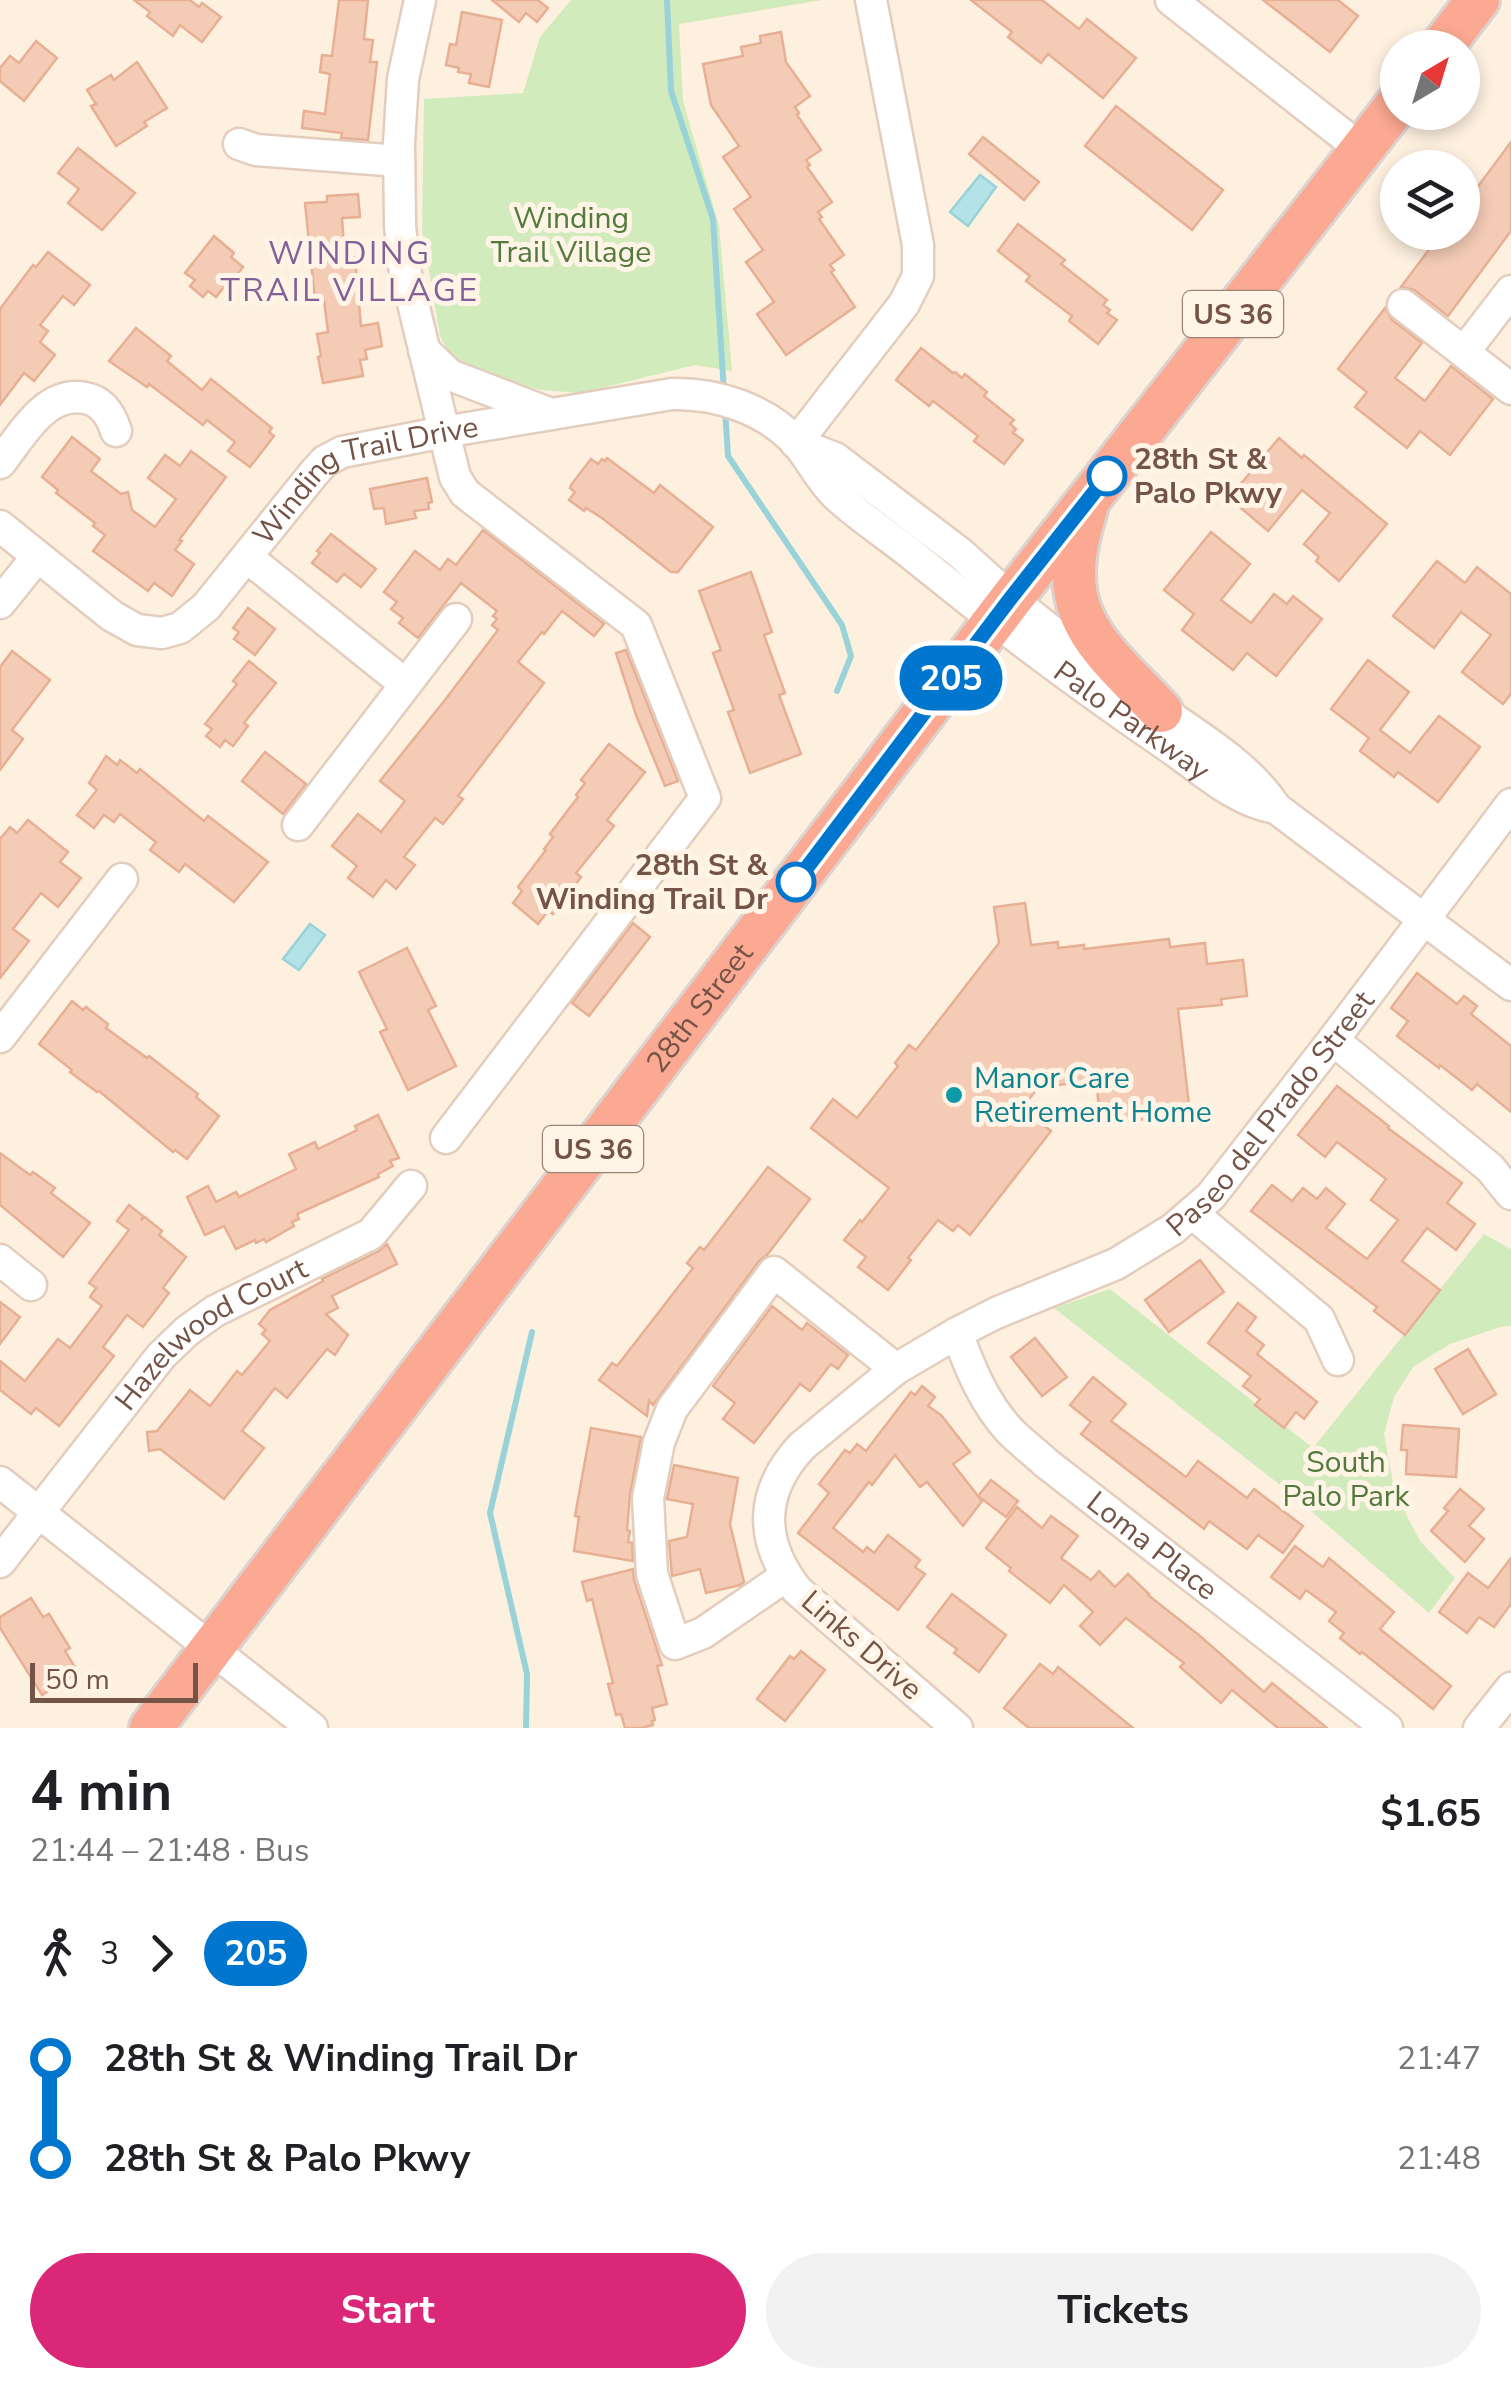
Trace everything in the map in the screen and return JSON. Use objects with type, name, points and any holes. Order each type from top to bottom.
[{"type":"highway","name":"28th Street","points":[[151,1728],[1002,610],[1380,126]]},
{"type":"highway","points":[[1090,498],[1074,558],[1078,611],[1098,643],[1161,711]]},
{"type":"street","points":[[420,0],[404,79],[399,161],[404,266],[455,477],[465,493],[636,624],[705,798],[446,1138]]},
{"type":"street","points":[[796,442],[904,304],[918,276],[918,245],[871,0]]},
{"type":"street","points":[[1171,0],[1362,148]]},
{"type":"street","points":[[238,144],[256,150],[399,161]]},
{"type":"street","points":[[1464,352],[1511,290]]},
{"type":"street","points":[[1403,304],[1511,389]]},
{"type":"street","points":[[424,350],[450,375],[551,414]]},
{"type":"street","name":"Winding Trail Drive","points":[[0,526],[112,616],[137,630],[162,633],[180,628],[206,608],[300,490],[325,462],[342,452],[551,414],[690,394],[750,408],[796,442],[835,458],[960,553],[1002,610]]},
{"type":"street","points":[[0,464],[40,412],[67,396],[94,400],[105,409],[116,431]]},
{"type":"street","points":[[0,604],[37,557]]},
{"type":"street","points":[[248,558],[406,684]]},
{"type":"street","name":"Palo Parkway","points":[[1002,610],[1054,634],[1256,780],[1276,808],[1511,985]]},
{"type":"street","name":"Palo Parkway","points":[[1002,610],[1120,713],[1236,793],[1262,806],[1276,808]]},
{"type":"street","points":[[298,825],[456,619]]},
{"type":"street","name":"Paseo del Prado Street","points":[[896,1369],[996,1313],[1116,1264],[1173,1229],[1211,1196],[1511,804]]},
{"type":"street","points":[[0,1037],[122,879]]},
{"type":"street","points":[[1333,1040],[1490,1168],[1511,1194]]},
{"type":"street","name":"Hazelwood Court","points":[[0,1562],[161,1356],[187,1331],[229,1302],[371,1234],[411,1186]]},
{"type":"street","points":[[1192,1213],[1319,1320],[1338,1360]]},
{"type":"street","points":[[0,1260],[31,1286]]},
{"type":"street","points":[[786,1576],[704,1633],[675,1644],[652,1574],[648,1498],[672,1408],[774,1272],[896,1369]]},
{"type":"street","name":"Loma Place","points":[[957,1333],[984,1396],[1009,1429],[1046,1463],[1387,1728]]},
{"type":"street","name":"Links Drive","points":[[896,1369],[790,1460],[776,1482],[769,1508],[770,1537],[780,1568],[796,1590],[957,1728]]},
{"type":"street","points":[[0,1482],[312,1728]]},
{"type":"street","points":[[1479,1728],[1511,1688]]},
{"type":"green space","name":"Winding Trail Village","points":[[571,0],[822,0],[679,24],[683,101],[719,226],[732,371],[695,365],[581,393],[541,390],[458,369],[440,336],[422,231],[424,99],[523,93],[540,37]]},
{"type":"green space","name":"South Palo Park","points":[[1484,1234],[1511,1249],[1511,1326],[1450,1344],[1413,1367],[1394,1397],[1384,1434],[1395,1493],[1420,1541],[1455,1578],[1429,1613],[1289,1492],[1054,1308],[1110,1289],[1313,1448]]},
{"type":"water","points":[[980,175],[996,187],[968,226],[950,212]]},
{"type":"water","points":[[310,924],[325,935],[299,970],[283,959]]},
{"type":"building","points":[[134,0],[190,0],[199,7],[202,3],[221,17],[202,42],[180,25],[173,36]]},
{"type":"building","points":[[339,0],[368,0],[364,39],[373,40],[370,62],[377,62],[368,140],[302,128],[304,111],[325,114],[330,74],[320,72],[322,55],[332,56]]},
{"type":"building","points":[[492,0],[538,0],[548,8],[537,22],[526,13],[519,22]]},
{"type":"building","points":[[971,0],[1042,0],[1079,29],[1087,19],[1136,58],[1103,98],[1048,54],[1041,63],[1008,37],[1012,32]]},
{"type":"building","points":[[1263,0],[1338,0],[1358,16],[1330,52]]},
{"type":"building","points":[[462,12],[502,20],[489,87],[469,83],[471,74],[446,65],[450,44],[456,45]]},
{"type":"building","points":[[781,32],[786,62],[810,96],[795,107],[797,115],[821,150],[806,160],[810,165],[807,167],[832,202],[818,212],[822,217],[819,219],[844,255],[830,265],[834,270],[831,272],[855,307],[786,355],[757,314],[774,302],[746,262],[763,250],[734,209],[751,197],[723,157],[739,146],[711,105],[703,64],[743,56],[741,47],[761,43],[760,36]]},
{"type":"building","points":[[36,41],[57,58],[24,101],[0,81],[0,68],[10,56],[19,63]]},
{"type":"building","points":[[137,62],[167,108],[116,146],[91,106],[96,104],[87,90],[111,75],[114,80]]},
{"type":"building","points":[[1116,106],[1223,190],[1192,230],[1085,146]]},
{"type":"building","points":[[983,137],[1039,182],[1024,200],[969,154]]},
{"type":"building","points":[[1511,142],[1511,231],[1448,316],[1414,290],[1401,287],[1429,250],[1480,250],[1480,184]]},
{"type":"building","points":[[78,148],[135,193],[102,230],[68,203],[79,189],[58,173]]},
{"type":"building","points":[[358,194],[360,217],[342,218],[345,258],[355,257],[361,326],[378,323],[382,346],[365,350],[367,359],[360,360],[363,376],[323,383],[317,334],[328,332],[324,300],[315,301],[305,203],[327,202],[327,196]]},
{"type":"building","points":[[1018,224],[1065,260],[1061,264],[1107,300],[1103,305],[1110,310],[1107,313],[1117,320],[1098,344],[1069,321],[1072,316],[1026,281],[1030,276],[998,251]]},
{"type":"building","points":[[214,236],[243,267],[216,297],[208,291],[203,297],[190,286],[195,280],[185,273]]},
{"type":"building","points":[[48,252],[90,285],[74,305],[63,296],[40,325],[48,331],[40,342],[55,355],[34,381],[24,373],[0,405],[0,309],[33,265],[36,267]]},
{"type":"building","points":[[1385,308],[1392,320],[1422,343],[1395,378],[1425,401],[1451,366],[1493,399],[1450,455],[1420,431],[1407,448],[1355,407],[1367,392],[1338,369]]},
{"type":"building","points":[[136,328],[171,356],[167,361],[202,390],[211,379],[272,428],[269,432],[274,436],[250,467],[228,451],[235,442],[207,420],[203,425],[149,384],[147,387],[109,361]]},
{"type":"building","points":[[921,348],[953,373],[962,378],[965,374],[987,392],[984,396],[1014,420],[1010,424],[1016,429],[1013,433],[1023,440],[1004,464],[974,441],[978,436],[933,401],[929,406],[896,380]]},
{"type":"building","points":[[72,437],[100,459],[91,471],[121,494],[128,492],[132,510],[155,527],[176,499],[148,478],[165,455],[180,466],[191,451],[226,477],[179,540],[182,541],[175,550],[194,564],[172,596],[154,583],[148,591],[93,551],[105,535],[42,477]]},
{"type":"building","points":[[1279,438],[1387,524],[1339,581],[1304,544],[1330,513],[1302,490],[1268,531],[1229,498]]},
{"type":"building","points":[[607,458],[654,493],[660,485],[713,527],[678,572],[671,572],[602,518],[569,500],[575,492],[571,485],[591,459],[598,464]]},
{"type":"building","points":[[427,478],[432,502],[428,503],[429,509],[414,511],[416,518],[386,524],[384,508],[374,509],[370,489]]},
{"type":"building","points":[[483,530],[604,624],[594,636],[562,611],[542,632],[518,662],[544,683],[458,796],[463,799],[443,824],[435,818],[404,857],[415,865],[396,889],[386,880],[373,897],[348,878],[357,866],[332,846],[358,814],[381,832],[405,801],[380,781],[498,630],[492,625],[497,611],[461,583],[418,638],[399,623],[403,618],[391,609],[397,602],[384,592],[415,551],[440,570],[448,559],[456,565]]},
{"type":"building","points":[[1211,532],[1250,564],[1221,600],[1251,623],[1274,594],[1287,604],[1293,596],[1322,619],[1276,676],[1247,653],[1233,670],[1182,630],[1194,614],[1164,590]]},
{"type":"building","points":[[331,534],[376,569],[361,587],[344,574],[337,582],[312,563]]},
{"type":"building","points":[[1437,561],[1465,583],[1477,567],[1511,594],[1511,694],[1503,704],[1462,672],[1491,635],[1461,612],[1434,648],[1393,616]]},
{"type":"building","points":[[751,572],[772,632],[764,635],[785,693],[779,695],[801,754],[750,773],[728,712],[734,710],[713,653],[721,650],[699,591]]},
{"type":"building","points":[[248,608],[275,629],[255,655],[234,639],[239,632],[233,628]]},
{"type":"building","points":[[626,650],[678,781],[665,786],[616,653]]},
{"type":"building","points":[[12,651],[50,680],[12,730],[23,739],[0,770],[0,667]]},
{"type":"building","points":[[1368,660],[1409,692],[1380,730],[1410,753],[1439,716],[1480,747],[1438,802],[1398,772],[1394,777],[1360,751],[1369,738],[1331,709]]},
{"type":"building","points":[[249,661],[276,683],[244,723],[248,726],[233,746],[225,740],[220,747],[206,736],[212,729],[205,724],[237,684],[233,681]]},
{"type":"building","points":[[609,744],[645,772],[607,820],[614,826],[576,873],[581,877],[553,914],[548,911],[538,924],[513,903],[522,891],[518,887],[578,797],[585,783],[581,780]]},
{"type":"building","points":[[265,752],[306,784],[283,814],[242,781]]},
{"type":"building","points":[[106,756],[117,765],[120,760],[137,773],[140,769],[204,821],[208,816],[268,862],[234,902],[185,864],[179,872],[150,850],[156,842],[120,814],[114,822],[104,815],[94,828],[77,815],[97,790],[89,783]]},
{"type":"building","points":[[28,820],[68,852],[60,862],[81,878],[58,907],[41,893],[13,929],[29,941],[0,978],[0,839],[10,827],[17,833]]},
{"type":"building","name":"Manor Care Retirement Home","points":[[1025,903],[1031,945],[1058,942],[1058,948],[1084,945],[1084,949],[1169,939],[1170,947],[1205,943],[1207,964],[1243,960],[1247,996],[1221,999],[1222,1005],[1178,1009],[1190,1114],[1101,1124],[1096,1081],[1038,1087],[1022,1109],[1051,1131],[970,1235],[958,1225],[953,1231],[938,1220],[888,1290],[858,1267],[866,1257],[844,1240],[889,1188],[811,1128],[833,1099],[857,1118],[898,1066],[895,1063],[909,1045],[916,1050],[999,943],[994,907]]},
{"type":"building","points":[[633,923],[650,937],[589,1016],[572,1003]]},
{"type":"building","points":[[407,948],[436,1006],[428,1010],[456,1066],[408,1090],[380,1032],[387,1029],[359,972]]},
{"type":"building","points":[[1417,973],[1457,1004],[1464,996],[1477,1006],[1471,1014],[1511,1046],[1511,1112],[1477,1084],[1472,1090],[1397,1036],[1408,1021],[1391,1008]]},
{"type":"building","points":[[72,1001],[83,1010],[86,1007],[108,1024],[106,1028],[198,1094],[196,1097],[219,1116],[187,1159],[70,1072],[39,1044]]},
{"type":"building","points":[[1337,1086],[1462,1183],[1447,1203],[1475,1224],[1456,1250],[1427,1228],[1402,1261],[1440,1290],[1405,1335],[1374,1311],[1377,1307],[1251,1211],[1272,1185],[1292,1201],[1303,1188],[1317,1199],[1326,1188],[1345,1204],[1326,1228],[1367,1259],[1398,1220],[1371,1200],[1386,1179],[1337,1142],[1325,1157],[1298,1135]]},
{"type":"building","points":[[378,1115],[399,1158],[390,1161],[393,1166],[379,1177],[297,1214],[299,1219],[292,1222],[294,1226],[266,1242],[255,1240],[236,1249],[224,1226],[205,1235],[187,1197],[208,1186],[216,1202],[236,1192],[239,1197],[296,1169],[289,1154],[315,1142],[318,1149]]},
{"type":"building","points":[[0,1153],[55,1188],[51,1193],[90,1223],[63,1257],[0,1205]]},
{"type":"building","points":[[768,1167],[810,1199],[653,1405],[649,1401],[647,1416],[599,1380],[612,1363],[617,1366],[693,1268],[687,1263],[700,1247],[704,1250]]},
{"type":"building","points":[[129,1205],[143,1216],[141,1220],[145,1217],[162,1231],[159,1235],[186,1257],[163,1288],[169,1293],[143,1327],[127,1315],[103,1347],[114,1356],[59,1426],[36,1408],[31,1414],[0,1390],[0,1361],[25,1381],[58,1339],[70,1348],[102,1306],[90,1297],[96,1288],[89,1283],[129,1230],[117,1221]]},
{"type":"building","points":[[387,1244],[397,1264],[332,1296],[338,1308],[326,1314],[348,1335],[335,1355],[327,1349],[287,1398],[275,1388],[242,1431],[264,1448],[224,1499],[160,1449],[149,1451],[147,1432],[157,1431],[190,1390],[210,1406],[237,1371],[242,1375],[270,1341],[259,1324],[270,1310]]},
{"type":"building","points":[[1200,1260],[1224,1292],[1169,1332],[1145,1300]]},
{"type":"building","points":[[0,1302],[20,1317],[0,1344]]},
{"type":"building","points":[[1238,1303],[1256,1317],[1246,1331],[1264,1345],[1257,1354],[1317,1402],[1304,1419],[1296,1412],[1284,1428],[1255,1405],[1260,1399],[1243,1386],[1251,1376],[1208,1343]]},
{"type":"building","points":[[772,1306],[802,1330],[807,1323],[848,1355],[838,1369],[831,1364],[810,1391],[800,1384],[754,1443],[723,1419],[735,1403],[713,1386]]},
{"type":"building","points":[[1035,1338],[1067,1377],[1042,1396],[1011,1357]]},
{"type":"building","points":[[1468,1349],[1496,1394],[1463,1414],[1435,1369]]},
{"type":"building","points":[[1093,1377],[1126,1404],[1111,1421],[1186,1477],[1198,1461],[1247,1498],[1254,1489],[1303,1526],[1283,1553],[1258,1535],[1247,1549],[1209,1521],[1204,1529],[1081,1434],[1091,1422],[1070,1405]]},
{"type":"building","points":[[922,1386],[935,1397],[928,1406],[941,1415],[970,1452],[953,1464],[982,1501],[963,1526],[927,1482],[920,1487],[895,1455],[833,1528],[863,1552],[867,1547],[874,1553],[888,1535],[920,1560],[915,1567],[925,1574],[898,1610],[798,1533],[829,1493],[819,1484],[845,1450],[850,1453],[857,1444],[866,1451],[911,1392],[915,1395]]},
{"type":"building","points":[[1403,1425],[1459,1429],[1456,1477],[1406,1474],[1407,1450],[1401,1450]]},
{"type":"building","points":[[591,1428],[641,1437],[627,1530],[633,1561],[574,1551],[579,1517],[575,1516]]},
{"type":"building","points":[[674,1465],[738,1478],[730,1524],[744,1582],[740,1585],[706,1593],[700,1569],[672,1576],[669,1541],[687,1537],[693,1504],[667,1499]]},
{"type":"building","points":[[991,1480],[1018,1501],[1006,1517],[978,1496]]},
{"type":"building","points":[[1460,1489],[1484,1509],[1469,1526],[1484,1539],[1465,1562],[1431,1531]]},
{"type":"building","points":[[1017,1507],[1042,1528],[1051,1516],[1078,1536],[1061,1558],[1091,1580],[1099,1571],[1115,1587],[1128,1574],[1264,1692],[1272,1683],[1327,1728],[1278,1728],[1232,1690],[1221,1703],[1180,1667],[1184,1663],[1126,1618],[1100,1645],[1080,1626],[1093,1612],[1064,1585],[1050,1603],[986,1548]]},
{"type":"building","points":[[1295,1546],[1323,1567],[1329,1558],[1394,1612],[1380,1629],[1451,1686],[1433,1709],[1340,1638],[1344,1633],[1329,1621],[1336,1612],[1306,1590],[1300,1599],[1271,1577]]},
{"type":"building","points":[[1511,1558],[1511,1604],[1494,1627],[1479,1617],[1467,1633],[1439,1612],[1468,1573],[1488,1588]]},
{"type":"building","points":[[633,1569],[662,1665],[657,1666],[667,1704],[652,1708],[653,1725],[625,1728],[621,1714],[616,1715],[608,1684],[613,1683],[592,1599],[587,1601],[582,1582]]},
{"type":"building","points":[[952,1594],[1006,1635],[979,1672],[927,1627]]},
{"type":"building","points":[[31,1598],[43,1617],[49,1614],[70,1648],[65,1651],[78,1672],[42,1695],[0,1628],[0,1617]]},
{"type":"building","points":[[801,1651],[825,1670],[785,1721],[757,1699],[790,1656],[794,1659]]},
{"type":"building","points":[[1040,1664],[1053,1674],[1058,1667],[1133,1728],[1029,1728],[1004,1708]]},
{"type":"waterway","points":[[667,0],[671,91],[713,219],[724,392]]},
{"type":"waterway","points":[[725,409],[728,456],[842,625],[851,656],[837,691]]},
{"type":"waterway","points":[[526,1728],[527,1674],[490,1513],[532,1332]]},
{"type":"bus line","name":"205","points":[[796,882],[1107,476]]},
{"type":"place","name":"28th St & Palo Pkwy","points":[[1107,476]]},
{"type":"place","name":"28th St & Winding Trail Dr","points":[[796,882]]},
{"type":"place","name":"Manor Care Retirement Home","points":[[954,1095]]},
{"type":"district","name":"WINDING TRAIL VILLAGE","points":[[350,272]]}]
